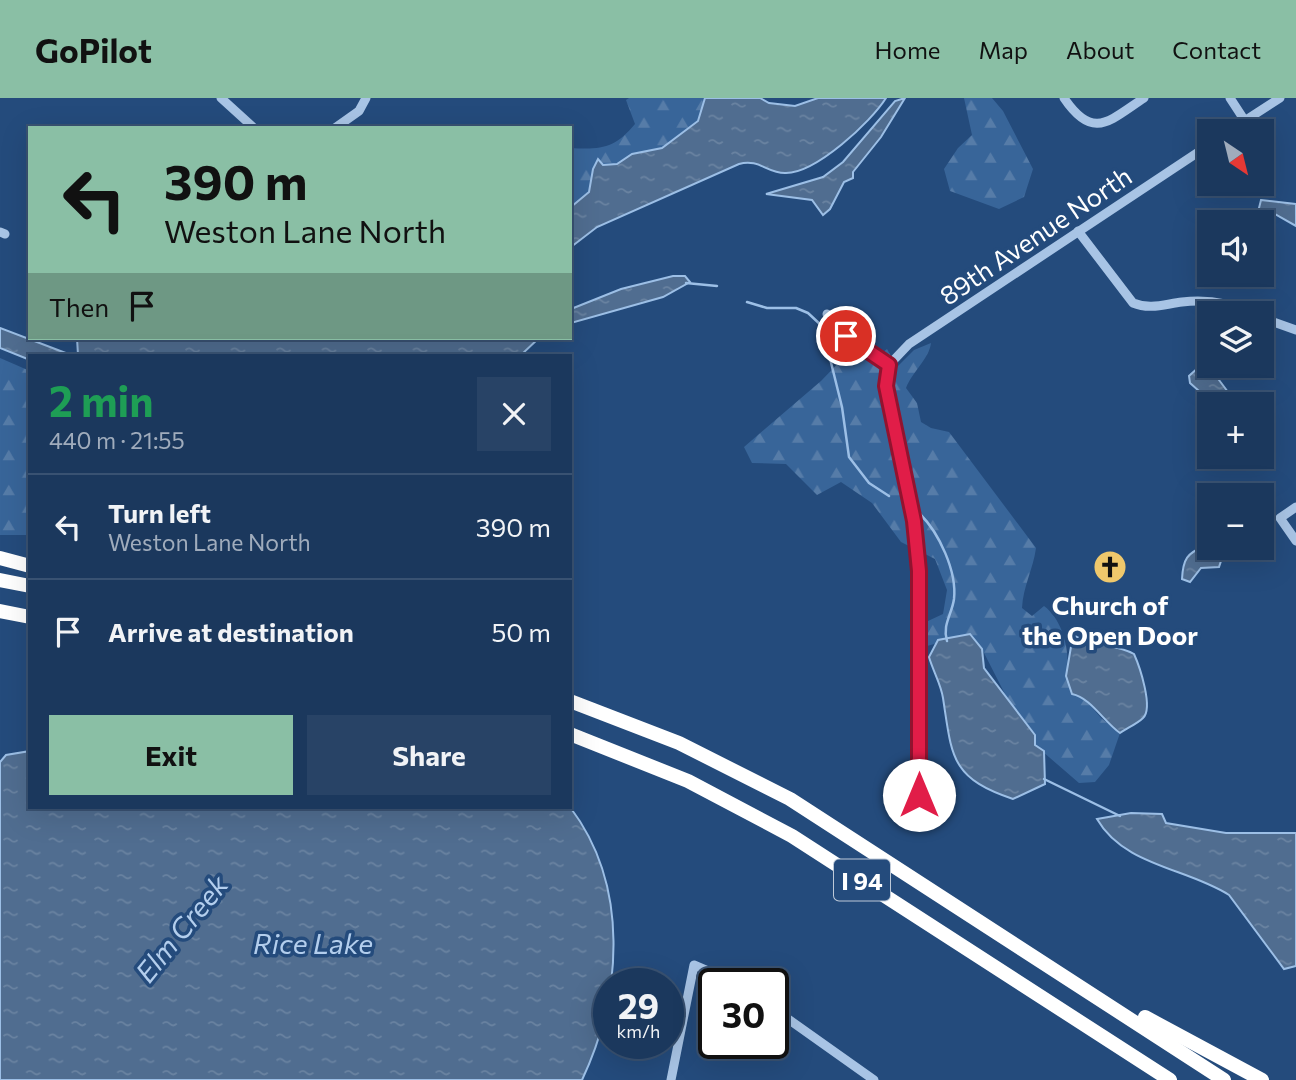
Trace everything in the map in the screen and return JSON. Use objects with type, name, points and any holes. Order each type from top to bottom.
[{"type":"highway","points":[[0,558],[28,565]]},
{"type":"highway","points":[[0,580],[28,586]]},
{"type":"highway","points":[[0,611],[28,617]]},
{"type":"highway","name":"I 94","points":[[572,702],[679,743],[790,799],[1224,1080]]},
{"type":"highway","name":"I 94","points":[[572,735],[688,781],[781,830],[1170,1080]]},
{"type":"highway","points":[[1057,970],[1262,1080]]},
{"type":"highway","points":[[1137,1059],[1162,1080]]},
{"type":"street","points":[[221,98],[252,126]]},
{"type":"street","points":[[1064,98],[1081,120],[1093,125],[1109,121],[1144,98]]},
{"type":"street","points":[[1230,98],[1244,119]]},
{"type":"street","points":[[1248,119],[1280,98]]},
{"type":"street","points":[[337,126],[365,102]]},
{"type":"street","name":"89th Avenue North","points":[[889,365],[909,344],[1197,153]]},
{"type":"street","points":[[1078,232],[1133,303],[1144,307],[1197,302]]},
{"type":"street","points":[[827,314],[846,336],[889,365],[886,386],[914,521],[919,571],[919,795]]},
{"type":"street","points":[[1274,322],[1296,330]]},
{"type":"street","points":[[1296,507],[1280,518],[1296,541]]},
{"type":"street","points":[[671,1080],[694,965],[701,968]]},
{"type":"street","points":[[789,1020],[874,1080]]},
{"type":"green space","points":[[705,98],[698,121],[662,148],[632,154],[617,164],[603,165],[599,160],[593,169],[589,192],[572,206],[572,148],[607,146],[628,132],[635,124],[626,100]]},
{"type":"green space","points":[[964,98],[992,98],[1003,111],[1033,169],[1024,197],[999,209],[950,191],[944,169],[958,148],[972,135]]},
{"type":"green space","points":[[931,343],[927,355],[906,388],[917,403],[921,422],[931,428],[949,432],[1036,548],[1022,608],[1032,616],[1044,606],[1051,612],[1061,629],[1067,648],[1066,676],[1101,718],[1120,733],[1109,765],[1095,782],[1079,783],[1035,745],[1035,734],[1006,696],[982,649],[970,634],[927,646],[928,621],[943,614],[947,590],[935,559],[901,542],[872,503],[841,482],[817,495],[786,464],[752,463],[744,447],[821,381],[850,351],[871,362],[887,349],[897,367],[914,350]]},
{"type":"green space","points":[[0,358],[28,370],[28,535],[0,535]]},
{"type":"water","points":[[705,98],[760,98],[769,103],[795,106],[818,98],[886,98],[856,132],[812,165],[798,171],[780,173],[758,164],[739,164],[597,227],[572,246],[572,206],[589,192],[593,169],[598,159],[603,165],[617,164],[632,154],[662,148],[698,121]]},
{"type":"water","points":[[905,98],[881,137],[853,172],[853,178],[844,182],[830,209],[823,215],[812,200],[766,194],[823,177],[843,162],[895,101]]},
{"type":"water","points":[[1261,200],[1296,204],[1296,226],[1274,214],[1274,210],[1258,210]]},
{"type":"water","points":[[673,276],[685,276],[690,282],[663,297],[572,323],[572,309],[621,289]]},
{"type":"water","points":[[0,328],[68,354],[28,354],[28,359],[0,348]]},
{"type":"water","points":[[77,340],[537,340],[522,354],[78,354]]},
{"type":"water","points":[[1197,369],[1197,378],[1218,378],[1228,392],[1200,392],[1190,383],[1189,376]]},
{"type":"water","points":[[1197,550],[1197,560],[1221,560],[1219,567],[1201,568],[1190,582],[1182,579],[1183,566]]},
{"type":"water","points":[[970,634],[982,649],[984,668],[1035,735],[1035,745],[1044,751],[1045,784],[1013,799],[977,783],[966,773],[952,750],[942,693],[929,657],[938,640]]},
{"type":"water","points":[[1073,635],[1134,654],[1142,676],[1147,705],[1141,720],[1120,733],[1085,700],[1072,694],[1066,676]]},
{"type":"water","name":"Rice Lake","points":[[28,751],[28,809],[571,809],[589,838],[603,871],[611,906],[614,941],[612,968],[593,968],[593,1052],[582,1080],[0,1080],[0,762],[6,755]]},
{"type":"water","points":[[1131,813],[1162,814],[1166,823],[1226,833],[1296,833],[1296,966],[1284,969],[1229,895],[1140,857],[1109,835],[1097,819]]},
{"type":"waterway","points":[[686,283],[717,286]]},
{"type":"waterway","points":[[747,302],[767,308],[796,308],[808,313],[822,326],[842,407],[849,457],[869,483],[889,496]]},
{"type":"waterway","points":[[920,514],[940,542],[953,577],[954,599],[946,625],[947,641]]},
{"type":"waterway","points":[[1044,779],[1120,816]]},
{"type":"place","name":"Church of the Open Door","points":[[1110,567]]},
{"type":"route","points":[[846,336],[889,365],[886,386],[914,521],[919,571],[919,795]]},
{"type":"water label","name":"Elm Creek","points":[[181,928]]}]
